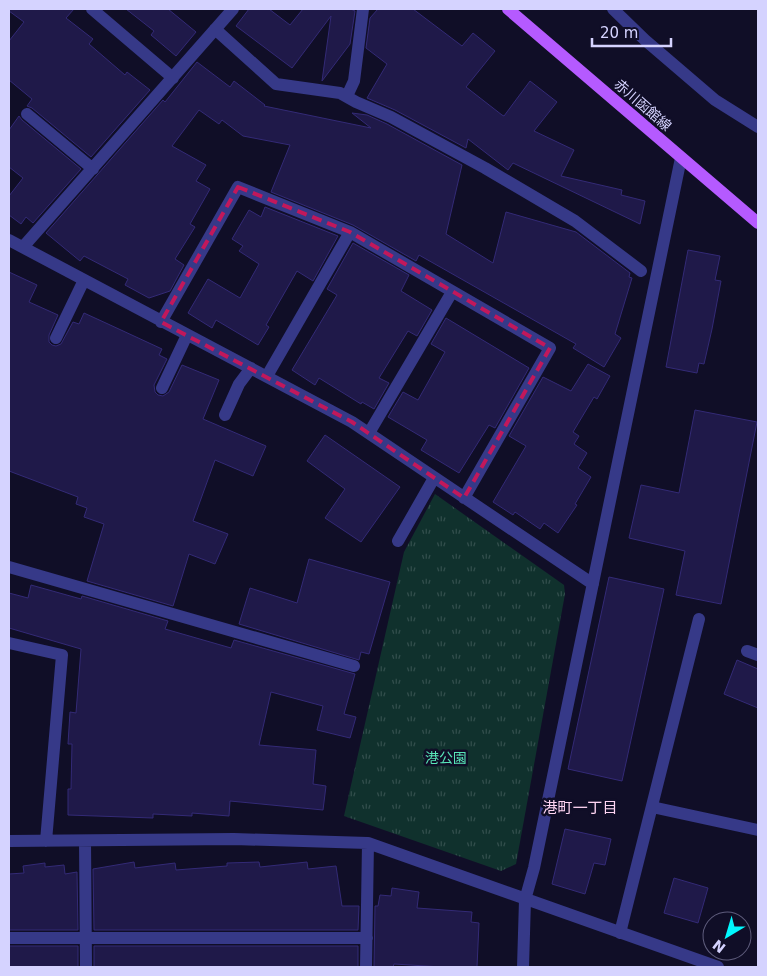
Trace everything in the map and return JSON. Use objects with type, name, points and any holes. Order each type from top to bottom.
[{"type":"main road","name":"赤川函館線","points":[[508,9],[758,223]]},
{"type":"street","points":[[92,9],[173,78]]},
{"type":"street","points":[[23,248],[233,9]]},
{"type":"street","points":[[347,96],[354,81],[363,9]]},
{"type":"street","points":[[612,9],[715,100],[758,127]]},
{"type":"street","points":[[215,29],[276,84],[340,93],[391,117],[575,221],[641,271]]},
{"type":"street","points":[[27,114],[93,169]]},
{"type":"street","points":[[523,967],[526,900],[681,158]]},
{"type":"street","points":[[161,322],[238,186],[350,232],[550,348],[464,498]]},
{"type":"street","points":[[267,376],[350,232]]},
{"type":"street","points":[[9,240],[352,422],[592,584]]},
{"type":"street","points":[[56,338],[84,280]]},
{"type":"street","points":[[369,433],[452,292]]},
{"type":"street","points":[[162,388],[187,335]]},
{"type":"street","points":[[225,415],[239,384],[251,368]]},
{"type":"street","points":[[398,541],[434,478]]},
{"type":"street","points":[[9,567],[354,666]]},
{"type":"street","points":[[620,933],[699,619]]},
{"type":"street","points":[[9,643],[62,655],[46,841]]},
{"type":"street","points":[[652,807],[758,830]]},
{"type":"street","points":[[9,841],[234,839],[368,843],[718,967]]},
{"type":"street","points":[[85,841],[86,967]]},
{"type":"street","points":[[366,967],[368,843]]},
{"type":"street","points":[[9,938],[367,938]]},
{"type":"highlighted area","points":[[238,187],[350,232],[550,348],[464,498],[352,422],[161,322]]},
{"type":"green space","name":"港公園","points":[[435,494],[564,585],[565,594],[516,864],[501,871],[344,816],[404,552]]},
{"type":"building","points":[[9,9],[74,9],[66,18],[93,39],[89,44],[125,75],[127,72],[150,90],[91,157],[32,108],[27,106],[32,99],[9,80],[9,41],[24,22],[9,11]]},
{"type":"building","points":[[126,9],[168,9],[196,32],[176,56],[151,35],[154,31]]},
{"type":"building","points":[[249,9],[269,9],[290,25],[303,9],[351,9],[355,11],[350,44],[322,81],[331,16],[292,68],[236,26]]},
{"type":"building","points":[[378,9],[413,9],[462,46],[473,33],[495,51],[466,87],[504,116],[530,81],[557,102],[534,131],[574,150],[561,176],[622,190],[621,195],[645,201],[640,224],[513,163],[508,170],[468,139],[466,148],[395,110],[367,98],[387,64],[366,48],[370,18]]},
{"type":"building","points":[[197,62],[230,87],[234,81],[264,106],[371,128],[352,113],[367,115],[462,165],[446,234],[493,263],[506,212],[576,232],[630,273],[629,277],[632,278],[615,334],[621,338],[604,367],[573,348],[576,344],[419,255],[416,261],[353,225],[271,192],[290,145],[243,136],[222,120],[219,124],[199,110],[172,146],[206,165],[196,181],[210,189],[190,224],[195,227],[175,259],[184,265],[170,291],[149,298],[125,285],[128,279],[84,256],[80,261],[46,233],[163,100],[165,102]]},
{"type":"building","points":[[19,116],[81,169],[33,223],[26,217],[21,224],[9,215],[9,196],[23,178],[9,167],[9,130]]},
{"type":"building","points":[[265,207],[338,236],[313,281],[297,271],[266,325],[269,327],[258,345],[216,320],[212,328],[188,313],[208,279],[240,298],[259,264],[239,251],[243,246],[232,239],[249,210],[261,217]]},
{"type":"building","points":[[353,243],[409,275],[401,291],[432,310],[417,336],[408,331],[379,378],[389,383],[374,409],[362,402],[361,404],[319,378],[315,385],[292,370],[337,295],[327,289]]},
{"type":"building","points":[[688,250],[720,256],[715,280],[721,281],[712,329],[704,364],[699,363],[697,373],[666,367]]},
{"type":"building","points":[[9,272],[37,285],[29,302],[58,315],[49,335],[49,342],[52,345],[61,344],[73,322],[79,324],[84,313],[162,349],[159,355],[167,359],[154,385],[155,392],[158,395],[163,396],[169,392],[182,365],[219,380],[203,419],[266,446],[253,476],[215,460],[193,521],[228,534],[215,564],[189,554],[173,606],[87,581],[104,524],[84,517],[87,508],[76,504],[78,497],[9,471]]},
{"type":"building","points":[[446,318],[529,368],[495,428],[489,425],[459,473],[421,450],[427,440],[388,417],[403,392],[418,400],[445,352],[431,344]]},
{"type":"building","points":[[588,364],[610,376],[597,399],[594,397],[573,432],[579,436],[574,444],[587,453],[578,468],[591,477],[575,504],[577,505],[558,533],[544,523],[540,529],[515,512],[513,515],[493,502],[526,446],[509,436],[543,377],[571,391]]},
{"type":"building","points":[[695,410],[757,422],[721,604],[676,595],[685,551],[629,538],[641,485],[679,493]]},
{"type":"building","points":[[325,435],[400,487],[361,542],[325,518],[345,489],[307,461]]},
{"type":"building","points":[[309,559],[390,582],[369,654],[361,652],[359,660],[239,624],[250,588],[297,603]]},
{"type":"building","points":[[609,577],[664,589],[622,781],[568,769]]},
{"type":"building","points":[[31,585],[81,599],[82,596],[168,621],[165,629],[231,648],[234,640],[355,674],[344,714],[356,717],[350,738],[317,730],[323,706],[271,692],[259,745],[316,750],[313,784],[326,786],[323,810],[230,801],[229,816],[192,813],[192,816],[153,814],[153,818],[68,815],[68,789],[71,789],[72,744],[68,744],[70,712],[76,713],[81,649],[9,628],[9,593],[28,598]]},
{"type":"building","points":[[737,660],[758,669],[758,708],[724,694]]},
{"type":"building","points":[[565,829],[611,839],[605,865],[594,863],[585,894],[552,884]]},
{"type":"building","points":[[134,862],[135,868],[175,863],[176,870],[227,866],[227,863],[259,862],[260,867],[307,862],[308,869],[336,866],[342,906],[359,906],[358,930],[94,930],[93,869]]},
{"type":"building","points":[[45,863],[45,867],[64,865],[65,874],[77,872],[78,930],[9,930],[9,874],[24,873],[23,866]]},
{"type":"building","points":[[674,878],[708,888],[698,923],[664,913]]},
{"type":"building","points":[[392,888],[419,892],[417,908],[472,912],[471,922],[479,923],[477,967],[394,964],[393,967],[374,967],[375,906],[378,906],[380,895],[391,896]]},
{"type":"building","points":[[9,946],[78,946],[78,967],[9,967]]},
{"type":"building","points":[[94,946],[358,946],[358,967],[94,967]]},
{"type":"district","name":"港町一丁目","points":[[580,808]]}]
